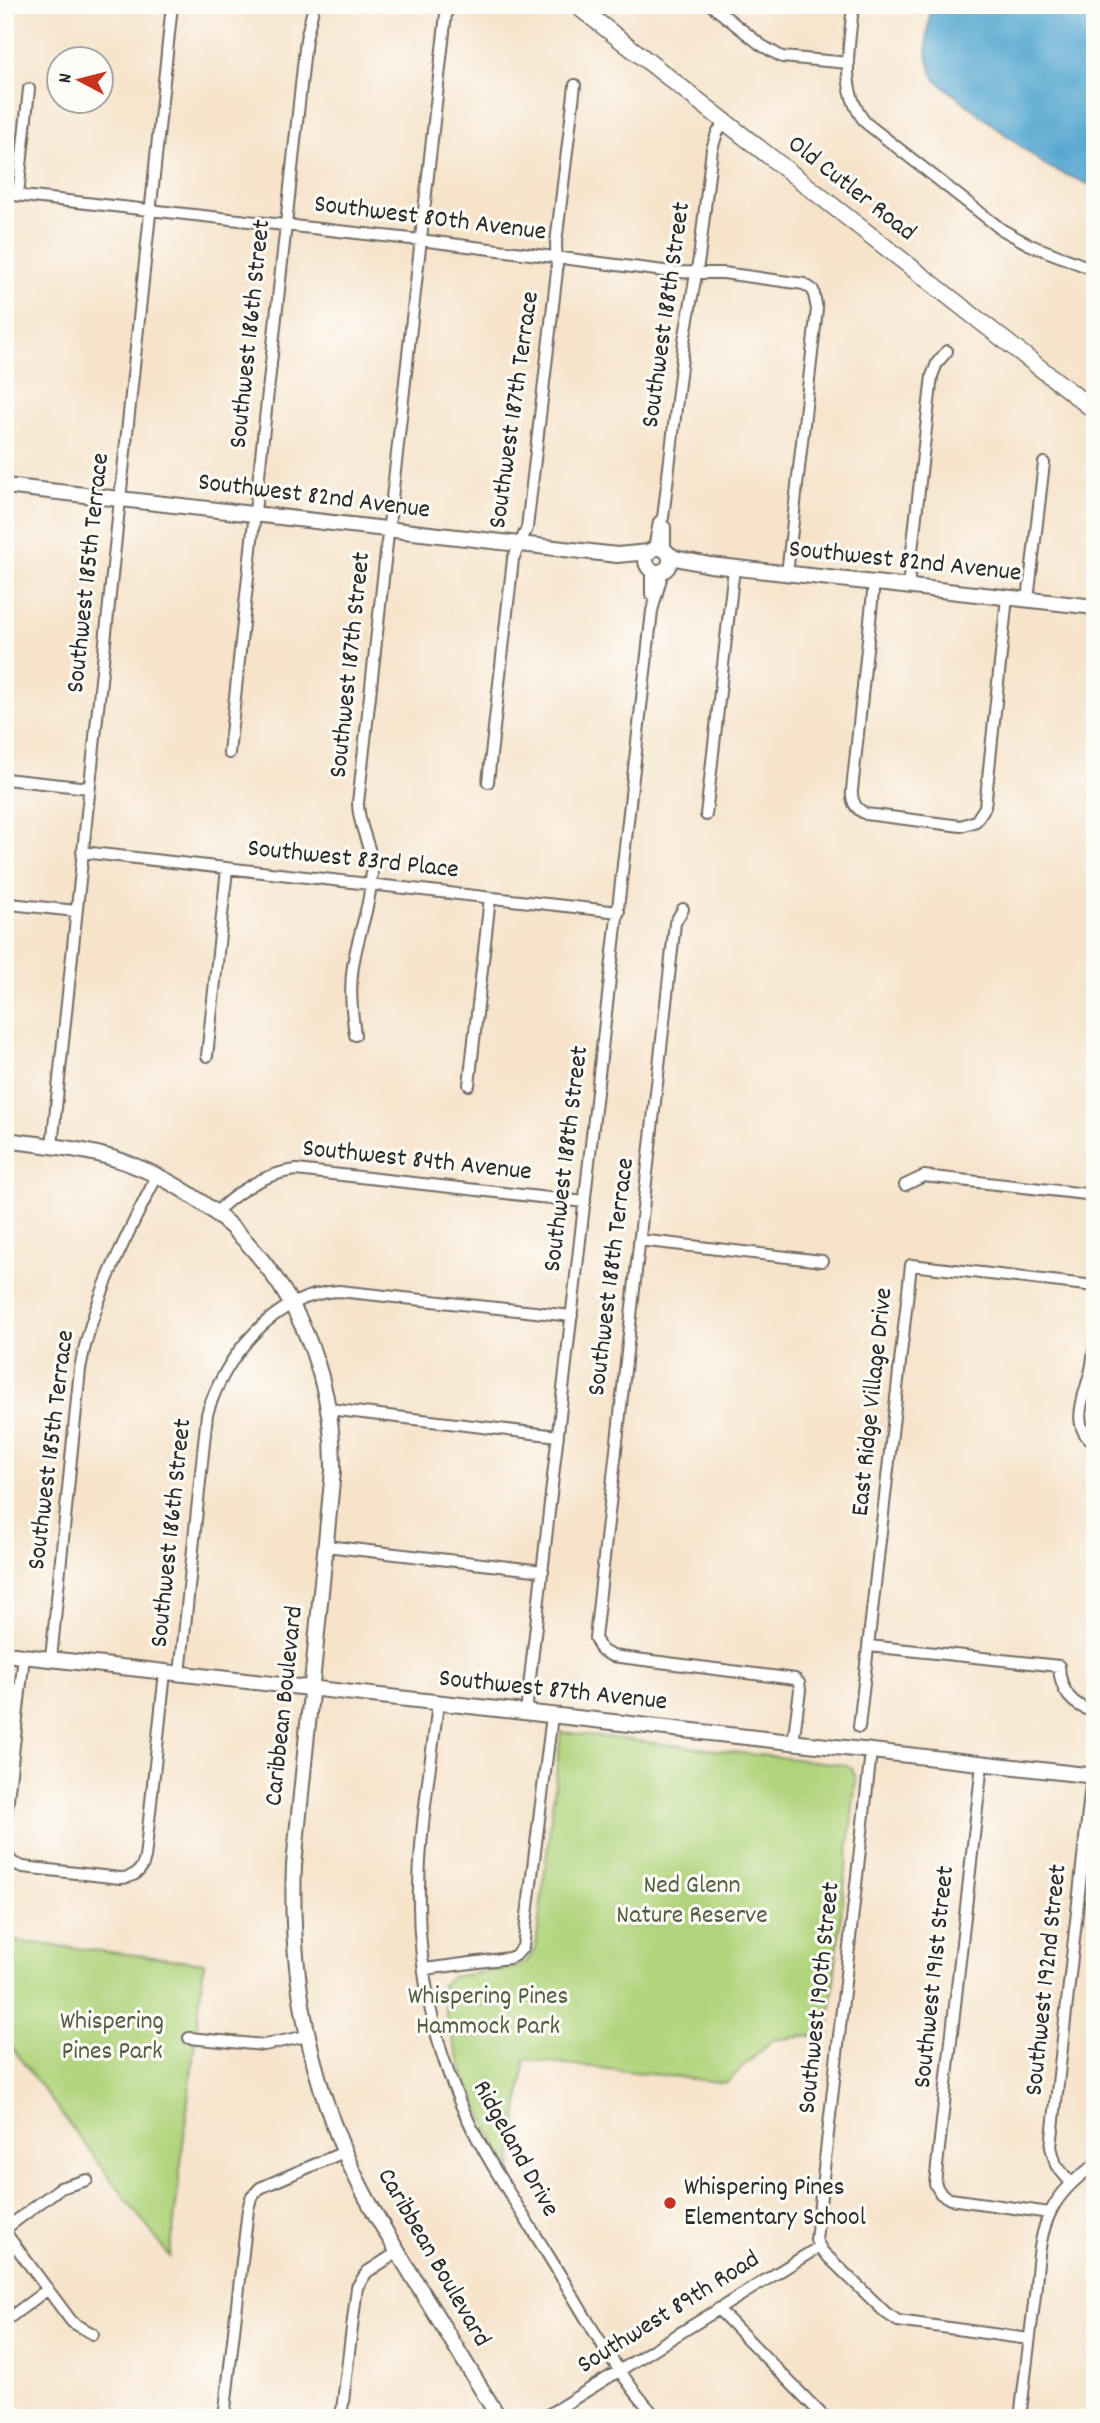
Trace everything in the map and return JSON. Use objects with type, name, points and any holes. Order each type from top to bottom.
[{"type":"main road","name":"Old Cutler Road","points":[[576,5],[1095,411]]},
{"type":"street","name":"Southwest 185th Terrace","points":[[52,1146],[172,5]]},
{"type":"street","name":"Southwest 186th Street","points":[[229,753],[306,39],[314,5]]},
{"type":"street","name":"Southwest 187th Street","points":[[355,1035],[351,980],[371,885],[371,852],[359,820],[359,803],[447,5]]},
{"type":"street","points":[[711,5],[765,48],[782,57],[849,63]]},
{"type":"street","points":[[853,5],[848,79],[851,99],[860,116],[1002,229],[1028,244],[1095,270]]},
{"type":"street","name":"Southwest 187th Terrace","points":[[488,782],[513,559],[527,527],[575,85]]},
{"type":"street","points":[[9,197],[30,89]]},
{"type":"street","name":"Southwest 188th Street","points":[[526,1713],[619,912],[652,611],[650,601],[658,559],[684,341],[697,273],[712,149],[717,133],[725,121]]},
{"type":"street","name":"Southwest 80th Avenue","points":[[9,197],[286,225],[697,273]]},
{"type":"street","points":[[697,273],[723,273],[793,281],[813,290],[817,309],[787,573]]},
{"type":"street","points":[[908,586],[932,376],[937,363],[947,351]]},
{"type":"street","points":[[1028,600],[1044,463]]},
{"type":"street","name":"Southwest 82nd Avenue","points":[[5,486],[617,555],[624,559],[675,558],[734,568],[1095,607]]},
{"type":"street","points":[[706,815],[734,568]]},
{"type":"street","points":[[874,583],[852,794],[855,806],[870,815],[961,825],[975,821],[985,807],[1007,597]]},
{"type":"street","points":[[5,779],[89,788]]},
{"type":"street","name":"Southwest 83rd Place","points":[[82,852],[619,912]]},
{"type":"street","points":[[207,1056],[227,869]]},
{"type":"street","points":[[469,1085],[490,898]]},
{"type":"street","points":[[5,905],[76,911]]},
{"type":"street","name":"Southwest 188th Terrace","points":[[682,909],[675,923],[594,1630],[596,1643],[601,1650],[612,1656],[788,1676],[798,1680],[800,1690],[793,1743]]},
{"type":"street","name":"Caribbean Boulevard","points":[[5,1140],[94,1153],[133,1165],[196,1198],[259,1255],[293,1305],[319,1365],[330,1409],[333,1471],[293,1894],[297,1969],[307,2036],[344,2152],[372,2210],[499,2418]]},
{"type":"street","name":"Southwest 84th Avenue","points":[[215,1213],[253,1183],[280,1172],[296,1170],[585,1202]]},
{"type":"street","name":"Southwest 185th Terrace","points":[[51,1659],[80,1368],[101,1291],[157,1176]]},
{"type":"street","points":[[905,1185],[924,1176],[1095,1195]]},
{"type":"street","points":[[639,1240],[822,1261]]},
{"type":"street","name":"East Ridge Village Drive","points":[[859,1727],[911,1265],[1095,1286]]},
{"type":"street","name":"Southwest 186th Street","points":[[7,1856],[23,1867],[120,1878],[137,1873],[145,1858],[204,1432],[210,1405],[224,1373],[266,1322],[315,1294],[339,1291],[572,1317]]},
{"type":"street","points":[[1095,1341],[1092,1367],[1082,1400],[1081,1428],[1095,1444]]},
{"type":"street","points":[[330,1409],[558,1436]]},
{"type":"street","points":[[326,1546],[543,1571]]},
{"type":"street","points":[[869,1646],[1059,1666],[1061,1684],[1071,1700],[1095,1712]]},
{"type":"street","name":"Southwest 87th Avenue","points":[[5,1654],[1094,1776]]},
{"type":"street","points":[[5,1826],[24,1656]]},
{"type":"street","name":"Ridgeland Drive","points":[[438,1703],[420,1869],[419,1905],[425,1969],[441,2046],[468,2121],[493,2166],[620,2370],[657,2418]]},
{"type":"street","points":[[425,1969],[509,1958],[523,1947],[527,1932],[552,1716]]},
{"type":"street","name":"Southwest 190th Street","points":[[819,2247],[816,2235],[871,1752]]},
{"type":"street","name":"Southwest 191st Street","points":[[982,1764],[935,2179],[941,2194],[953,2200],[1050,2213]]},
{"type":"street","name":"Southwest 192nd Street","points":[[1071,2183],[1056,2165],[1051,2147],[1094,1776]]},
{"type":"street","points":[[189,2038],[264,2045],[307,2036]]},
{"type":"street","points":[[224,2418],[251,2198],[268,2183],[344,2152]]},
{"type":"street","points":[[1020,2418],[1041,2244],[1050,2213],[1071,2183],[1095,2165]]},
{"type":"street","points":[[87,2180],[60,2188],[5,2230],[72,2322],[93,2334]]},
{"type":"street","points":[[819,2247],[886,2313],[898,2321],[1030,2339]]},
{"type":"street","name":"Southwest 89th Road","points":[[543,2418],[819,2247]]},
{"type":"street","points":[[341,2418],[356,2287],[367,2272],[398,2252]]},
{"type":"street","points":[[5,2321],[48,2289]]},
{"type":"street","points":[[718,2309],[825,2418]]},
{"type":"green space","name":"Ned Glenn Nature Reserve","points":[[561,1732],[846,1765],[852,1769],[856,1779],[828,2034],[772,2040],[726,2083],[525,2059],[511,2169],[488,2128],[467,2080],[450,2031],[442,1985],[451,1977],[517,1967],[527,1961],[536,1947]]},
{"type":"green space","name":"Whispering Pines Park","points":[[5,1940],[204,1963],[170,2257],[5,2039]]},
{"type":"water","points":[[931,5],[1095,5],[1095,187],[1046,166],[937,81],[927,54]]},
{"type":"place","name":"Whispering Pines Elementary School","points":[[670,2203]]},
{"type":"park label","name":"Whispering Pines Hammock Park","points":[[488,2012]]}]
